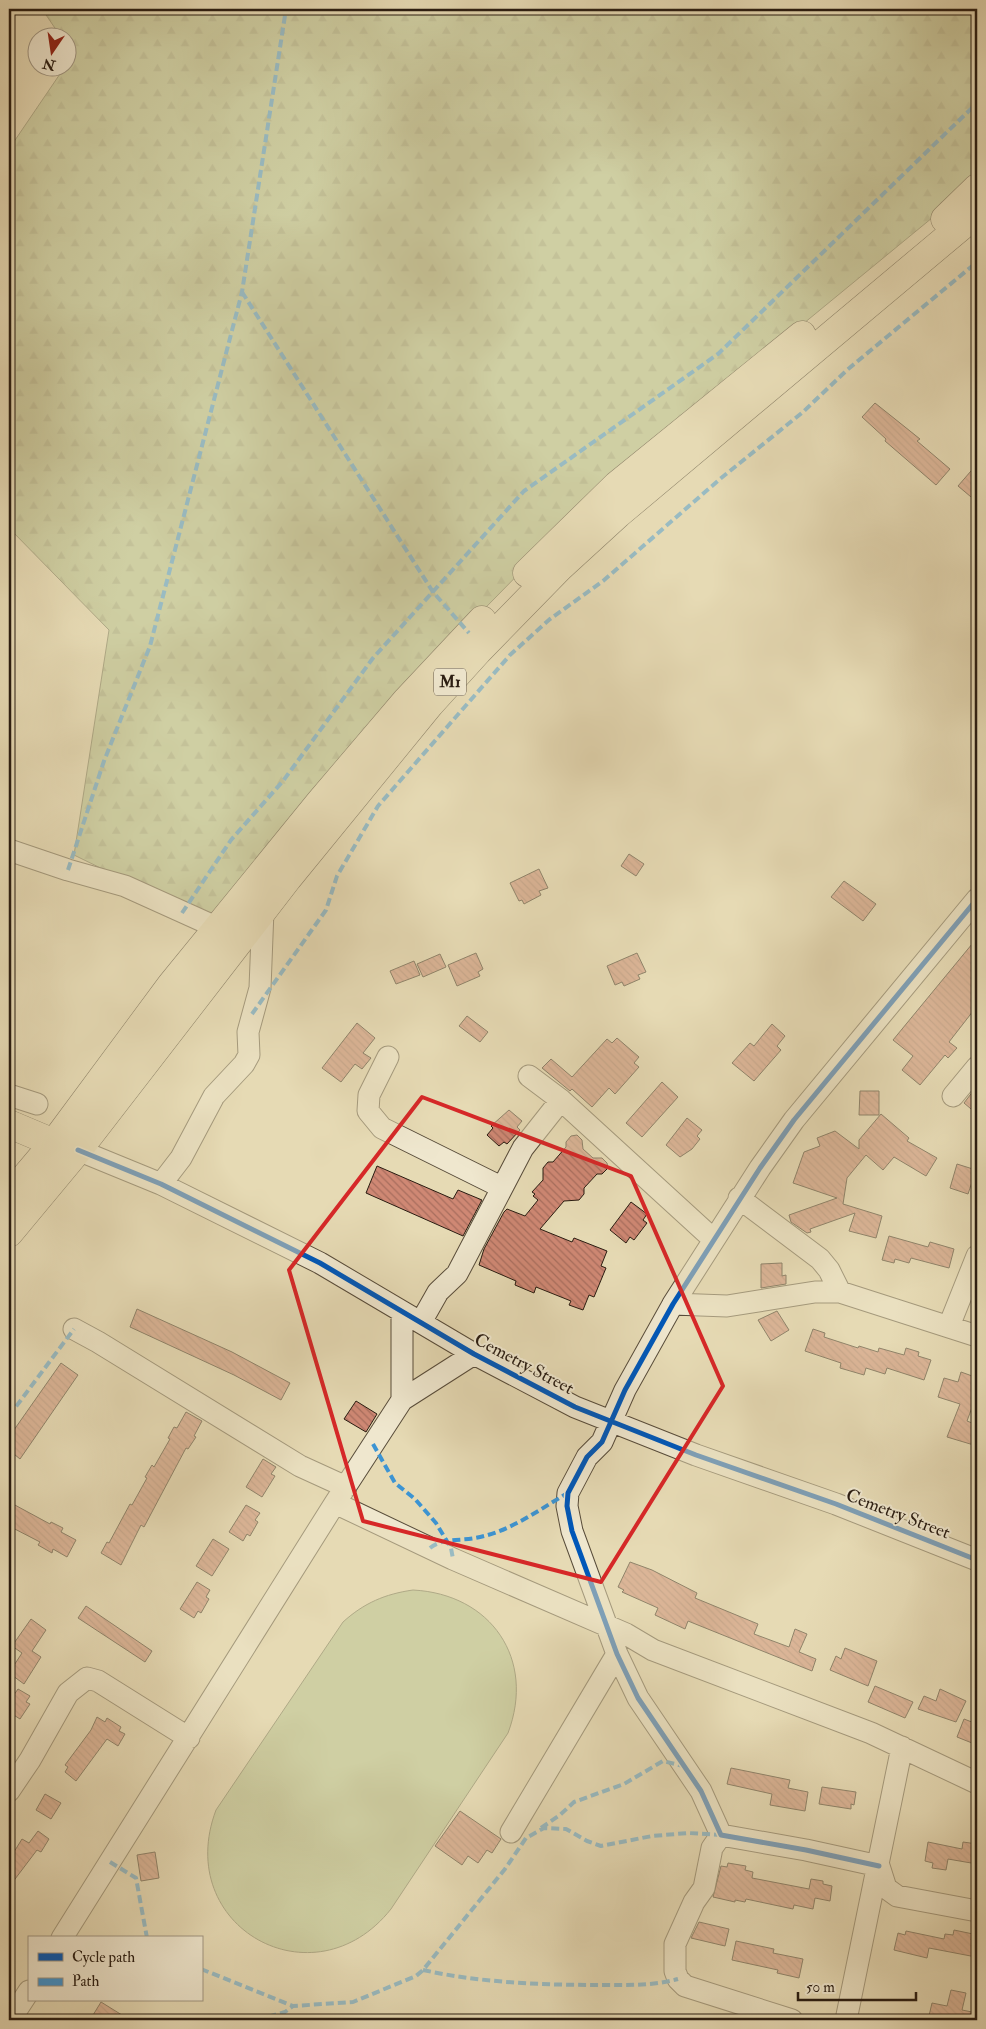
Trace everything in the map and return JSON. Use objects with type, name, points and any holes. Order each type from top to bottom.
[{"type":"main road","name":"M1","points":[[9,1233],[171,985],[406,701],[540,560],[610,492],[756,371],[949,216],[977,188]]},
{"type":"main road","name":"M1","points":[[9,1196],[66,1147],[263,910],[430,704],[559,568],[670,470],[977,213]]},
{"type":"main road","points":[[9,1124],[66,1147]]},
{"type":"street","points":[[9,850],[68,870],[125,886],[218,928]]},
{"type":"street","points":[[721,1835],[701,1791],[638,1698],[616,1654],[608,1626],[581,1559],[569,1520],[568,1493],[588,1456],[602,1442],[625,1390],[673,1304],[739,1198],[794,1120],[977,899]]},
{"type":"street","points":[[160,1184],[181,1158],[214,1096],[244,1064],[249,1055],[248,1032],[260,988],[263,910]]},
{"type":"street","points":[[388,1057],[369,1095],[368,1111],[382,1128],[502,1187]]},
{"type":"street","points":[[953,1096],[977,1067]]},
{"type":"street","points":[[530,1076],[561,1100],[713,1239]]},
{"type":"street","points":[[9,1095],[37,1104]]},
{"type":"street","points":[[421,1322],[438,1292],[457,1274],[523,1148],[561,1100]]},
{"type":"street","name":"Cemetry Street","points":[[66,1147],[160,1184],[320,1263],[474,1354],[568,1403],[612,1423],[696,1456],[845,1507],[977,1560]]},
{"type":"street","points":[[739,1198],[820,1259],[829,1270],[840,1292]]},
{"type":"street","points":[[949,1326],[977,1256]]},
{"type":"street","points":[[673,1304],[727,1306],[816,1292],[840,1292],[977,1336]]},
{"type":"street","points":[[402,1312],[402,1400]]},
{"type":"street","points":[[74,1329],[300,1466],[340,1495],[672,1657],[841,1721],[902,1747],[977,1783]]},
{"type":"street","points":[[63,1936],[340,1495],[402,1400],[474,1354]]},
{"type":"street","points":[[511,1832],[616,1654]]},
{"type":"street","points":[[9,1791],[30,1760],[68,1693],[87,1678],[98,1681],[188,1738]]},
{"type":"street","points":[[846,2020],[880,1866],[902,1747]]},
{"type":"street","points":[[721,1835],[806,1850],[880,1866]]},
{"type":"street","points":[[721,1835],[712,1848],[704,1888],[694,1902],[675,1944],[675,1971],[678,1980],[685,1986],[792,2020]]},
{"type":"street","points":[[880,1866],[886,1888],[896,1896],[977,1911]]},
{"type":"street","points":[[10,2020],[28,1993]]},
{"type":"highlighted area","points":[[422,1097],[631,1176],[723,1386],[601,1582],[363,1521],[289,1270]]},
{"type":"green space","points":[[42,9],[977,9],[977,181],[602,489],[443,651],[211,922],[74,855],[109,630],[9,528],[9,149],[57,78],[78,78],[78,28],[55,28]]},
{"type":"green space","points":[[413,1590],[441,1594],[465,1604],[485,1617],[500,1635],[511,1656],[516,1680],[515,1706],[508,1733],[391,1909],[360,1937],[325,1951],[290,1951],[258,1940],[232,1918],[214,1888],[208,1852],[216,1810],[343,1622],[375,1600]]},
{"type":"building","points":[[875,403],[920,439],[917,441],[950,469],[936,485],[885,441],[886,439],[862,417]]},
{"type":"building","points":[[977,464],[977,502],[958,486]]},
{"type":"building","points":[[629,854],[644,864],[636,876],[621,866]]},
{"type":"building","points":[[539,869],[548,888],[539,891],[541,895],[524,904],[522,900],[519,901],[510,883]]},
{"type":"building","points":[[844,881],[876,904],[863,921],[831,897]]},
{"type":"building","points":[[977,938],[977,1006],[949,1042],[957,1048],[948,1058],[945,1055],[920,1085],[902,1070],[913,1056],[893,1040]]},
{"type":"building","points":[[476,953],[483,969],[478,972],[480,976],[457,986],[448,965]]},
{"type":"building","points":[[637,953],[646,972],[638,975],[640,979],[624,986],[622,982],[615,985],[607,966]]},
{"type":"building","points":[[440,954],[446,967],[423,977],[417,964]]},
{"type":"building","points":[[414,961],[420,975],[396,984],[390,971]]},
{"type":"building","points":[[467,1016],[488,1032],[480,1042],[459,1026]]},
{"type":"building","points":[[357,1023],[375,1038],[363,1053],[371,1058],[362,1069],[355,1064],[341,1082],[322,1068]]},
{"type":"building","points":[[772,1024],[785,1036],[777,1046],[781,1050],[754,1081],[732,1063],[750,1043],[754,1046]]},
{"type":"building","points":[[617,1038],[639,1057],[634,1063],[639,1067],[615,1094],[609,1088],[592,1107],[572,1089],[570,1091],[542,1068],[551,1059],[572,1077],[607,1039],[612,1043]]},
{"type":"building","points":[[662,1082],[678,1097],[642,1137],[626,1123]]},
{"type":"building","points":[[977,1086],[977,1114],[964,1103]]},
{"type":"building","points":[[860,1091],[879,1091],[879,1115],[859,1115]]},
{"type":"building","points":[[509,1110],[522,1121],[517,1127],[520,1130],[507,1144],[504,1142],[499,1146],[487,1135],[493,1128],[491,1126]]},
{"type":"building","points":[[881,1114],[909,1138],[907,1141],[937,1158],[926,1176],[894,1157],[883,1170],[866,1155],[847,1178],[843,1204],[882,1216],[876,1238],[849,1231],[855,1213],[810,1229],[811,1232],[807,1233],[791,1222],[789,1215],[837,1198],[793,1183],[804,1152],[820,1146],[817,1138],[835,1131],[859,1149],[859,1140]]},
{"type":"building","points":[[687,1118],[702,1130],[697,1136],[700,1139],[692,1149],[680,1157],[666,1145]]},
{"type":"building","points":[[577,1135],[582,1140],[583,1149],[593,1158],[602,1158],[607,1163],[608,1168],[602,1174],[597,1174],[584,1188],[584,1194],[579,1200],[564,1201],[540,1229],[572,1242],[574,1238],[607,1251],[601,1266],[606,1268],[594,1297],[589,1295],[583,1310],[569,1305],[571,1301],[536,1287],[534,1293],[515,1285],[516,1281],[479,1265],[484,1249],[504,1212],[507,1209],[525,1216],[538,1200],[533,1196],[535,1194],[532,1192],[543,1180],[543,1168],[548,1162],[553,1162],[566,1147],[566,1142],[571,1136]]},
{"type":"building","points":[[957,1164],[976,1170],[968,1194],[950,1188]]},
{"type":"building","points":[[377,1166],[453,1199],[458,1190],[482,1200],[463,1236],[366,1193]]},
{"type":"building","points":[[631,1202],[647,1214],[643,1220],[647,1223],[634,1240],[630,1237],[626,1243],[610,1230]]},
{"type":"building","points":[[889,1236],[928,1247],[930,1242],[954,1249],[949,1268],[911,1258],[909,1263],[895,1259],[894,1263],[882,1260]]},
{"type":"building","points":[[782,1263],[782,1276],[786,1275],[786,1284],[761,1288],[761,1264]]},
{"type":"building","points":[[137,1309],[232,1352],[290,1383],[281,1400],[234,1375],[130,1327]]},
{"type":"building","points":[[777,1311],[789,1330],[771,1341],[758,1320]]},
{"type":"building","points":[[813,1329],[825,1333],[824,1337],[858,1348],[859,1346],[878,1352],[879,1348],[904,1355],[906,1348],[919,1352],[918,1356],[931,1360],[924,1380],[887,1368],[885,1374],[866,1368],[864,1375],[840,1368],[841,1363],[805,1351]]},
{"type":"building","points":[[61,1363],[78,1375],[20,1459],[9,1450],[9,1437]]},
{"type":"building","points":[[961,1372],[975,1377],[972,1384],[977,1385],[977,1394],[967,1421],[977,1425],[977,1446],[947,1437],[960,1404],[938,1397],[944,1378],[958,1382]]},
{"type":"building","points":[[356,1401],[377,1414],[366,1432],[344,1419]]},
{"type":"building","points":[[186,1412],[202,1421],[194,1436],[196,1437],[188,1449],[186,1448],[144,1527],[141,1525],[121,1565],[101,1553],[107,1542],[109,1543],[130,1504],[132,1505],[147,1478],[145,1477],[152,1465],[154,1467],[170,1439],[168,1438],[174,1427],[177,1428]]},
{"type":"building","points":[[263,1459],[276,1467],[271,1474],[275,1476],[262,1497],[246,1487]]},
{"type":"building","points":[[13,1504],[50,1524],[51,1522],[63,1528],[61,1532],[76,1540],[67,1557],[53,1549],[52,1553],[38,1545],[40,1542],[9,1526],[9,1513]]},
{"type":"building","points":[[246,1505],[260,1513],[255,1520],[258,1522],[250,1536],[247,1534],[243,1541],[229,1532]]},
{"type":"building","points":[[213,1539],[229,1549],[212,1576],[196,1566]]},
{"type":"building","points":[[630,1562],[652,1570],[697,1593],[695,1598],[758,1624],[754,1634],[789,1647],[795,1629],[807,1634],[799,1652],[816,1659],[812,1671],[688,1621],[685,1629],[655,1615],[658,1608],[622,1592],[624,1590],[618,1587]]},
{"type":"building","points":[[197,1582],[210,1590],[206,1597],[209,1599],[201,1613],[198,1611],[194,1618],[180,1609]]},
{"type":"building","points":[[86,1606],[152,1651],[145,1662],[78,1618]]},
{"type":"building","points":[[31,1619],[46,1630],[32,1651],[41,1657],[24,1684],[9,1673],[22,1653],[12,1646]]},
{"type":"building","points":[[845,1648],[877,1661],[868,1686],[830,1670],[836,1656],[841,1659]]},
{"type":"building","points":[[875,1686],[913,1702],[905,1718],[868,1702]]},
{"type":"building","points":[[18,1689],[30,1696],[26,1702],[30,1704],[20,1719],[9,1712],[9,1702]]},
{"type":"building","points":[[940,1689],[966,1701],[956,1722],[918,1709],[924,1696],[936,1701]]},
{"type":"building","points":[[97,1717],[105,1722],[107,1718],[121,1727],[119,1731],[125,1734],[118,1746],[107,1739],[76,1781],[65,1772],[68,1767],[65,1765],[91,1730]]},
{"type":"building","points":[[964,1719],[977,1724],[977,1745],[957,1737]]},
{"type":"building","points":[[731,1768],[790,1780],[788,1788],[808,1792],[805,1811],[770,1805],[772,1794],[727,1784]]},
{"type":"building","points":[[822,1787],[856,1792],[854,1805],[851,1804],[851,1809],[819,1804]]},
{"type":"building","points":[[45,1794],[61,1803],[51,1819],[36,1810]]},
{"type":"building","points":[[460,1811],[501,1839],[492,1853],[487,1850],[478,1863],[468,1856],[462,1865],[435,1846]]},
{"type":"building","points":[[38,1831],[49,1839],[41,1852],[37,1850],[9,1887],[9,1860],[22,1839],[29,1843]]},
{"type":"building","points":[[928,1842],[962,1849],[963,1842],[977,1844],[977,1864],[948,1859],[946,1870],[932,1868],[933,1863],[925,1861]]},
{"type":"building","points":[[155,1852],[159,1878],[141,1881],[137,1855]]},
{"type":"building","points":[[728,1863],[746,1866],[745,1870],[753,1872],[752,1878],[809,1889],[811,1879],[823,1881],[823,1884],[832,1886],[830,1901],[815,1898],[813,1909],[794,1905],[793,1909],[746,1899],[745,1902],[735,1900],[735,1902],[713,1897],[721,1866],[727,1867]]},
{"type":"building","points":[[699,1922],[729,1929],[725,1946],[691,1938]]},
{"type":"building","points":[[954,1930],[973,1934],[971,1940],[977,1941],[976,1957],[929,1948],[927,1958],[894,1950],[898,1933],[905,1935],[906,1931],[944,1939],[945,1934],[953,1935]]},
{"type":"building","points":[[736,1941],[774,1949],[773,1953],[803,1959],[799,1978],[777,1973],[778,1970],[732,1960]]},
{"type":"building","points":[[951,1990],[966,1993],[962,2010],[977,2013],[977,2020],[928,2020],[932,2003],[947,2006]]},
{"type":"building","points":[[101,2002],[130,2020],[90,2020]]},
{"type":"marked path","points":[[68,870],[104,761],[150,646],[242,292],[286,9]]},
{"type":"marked path","points":[[182,913],[231,840],[283,781],[373,658],[524,491],[718,354],[977,103]]},
{"type":"marked path","points":[[252,1014],[326,910],[337,876],[378,806],[510,655],[550,619],[603,581],[720,479],[803,412],[847,370],[977,262]]},
{"type":"marked path","points":[[242,292],[433,592],[469,633]]},
{"type":"marked path","points":[[9,1416],[74,1329]]},
{"type":"marked path","points":[[373,1444],[395,1483],[415,1499],[436,1523],[451,1548],[453,1559]]},
{"type":"marked path","points":[[430,1548],[446,1541],[475,1538],[500,1531],[523,1520],[568,1493]]},
{"type":"marked path","points":[[541,1828],[560,1815],[574,1802],[624,1784],[663,1761],[683,1766]]},
{"type":"marked path","points":[[257,2020],[285,2012],[293,2006],[353,2002],[416,1976],[423,1970],[505,1869],[526,1838],[544,1828],[566,1829],[587,1841],[601,1846],[652,1836],[688,1833],[721,1835]]},
{"type":"marked path","points":[[110,1862],[136,1878],[147,1936]]},
{"type":"marked path","points":[[202,1969],[293,2006]]},
{"type":"marked path","points":[[423,1970],[468,1978],[557,1984],[640,1985],[678,1979]]},
{"type":"cycle path","points":[[879,1866],[806,1850],[721,1835],[701,1791],[638,1698],[617,1654],[572,1531],[567,1506],[568,1493],[587,1457],[602,1442],[625,1390],[673,1304],[760,1168],[794,1120],[977,899]]},
{"type":"cycle path","points":[[78,1150],[161,1184],[320,1263],[474,1354],[575,1407],[696,1455],[836,1504],[977,1560]]}]
